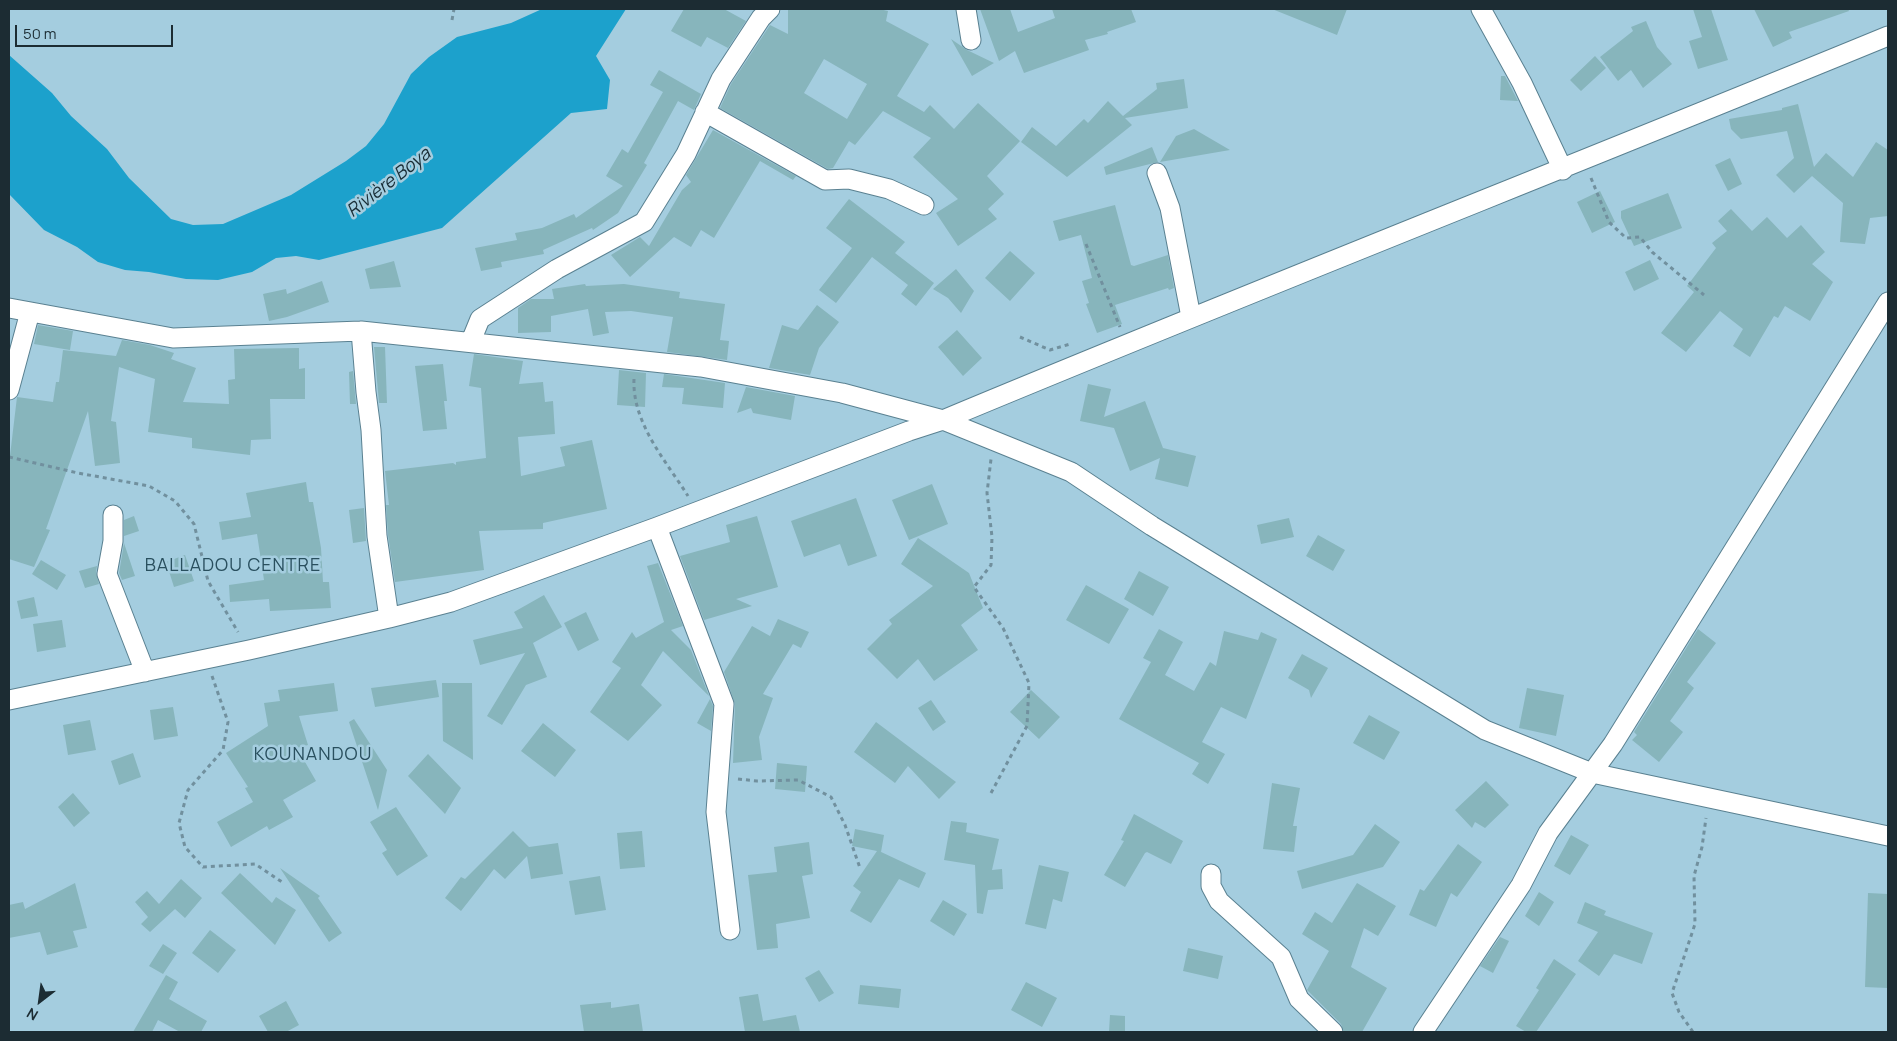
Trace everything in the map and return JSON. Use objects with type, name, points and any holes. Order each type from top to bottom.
[{"type":"street","points":[[471,341],[480,319],[557,269],[644,222],[686,154],[721,79],[761,18],[770,9]]},
{"type":"street","points":[[966,9],[971,40]]},
{"type":"street","points":[[1481,9],[1522,82],[1563,170]]},
{"type":"street","points":[[9,700],[249,650],[451,602],[943,420],[1191,317],[1563,170],[1888,36]]},
{"type":"street","points":[[706,112],[826,180],[849,179],[889,189],[924,205]]},
{"type":"street","points":[[1157,174],[1170,208],[1191,317]]},
{"type":"street","points":[[1423,1032],[1521,885],[1548,833],[1613,744],[1888,302]]},
{"type":"street","points":[[9,308],[174,338],[361,331],[471,341],[701,367],[842,393],[943,420],[1070,472],[1152,526],[1485,730],[1592,773],[1708,800],[1888,836]]},
{"type":"street","points":[[9,390],[30,312]]},
{"type":"street","points":[[361,331],[371,430],[377,536],[389,618]]},
{"type":"street","points":[[113,515],[113,541],[107,574],[145,672]]},
{"type":"street","points":[[657,527],[724,704],[716,812],[730,930]]},
{"type":"street","points":[[1211,874],[1211,886],[1219,901],[1281,957],[1299,999],[1334,1032]]},
{"type":"path","points":[[452,20],[454,9]]},
{"type":"path","points":[[1585,161],[1609,222],[1626,238],[1640,237],[1652,252],[1704,295]]},
{"type":"path","points":[[1086,244],[1120,328]]},
{"type":"path","points":[[1112,331],[1129,324]]},
{"type":"path","points":[[1020,337],[1050,350],[1076,342]]},
{"type":"path","points":[[634,359],[633,391],[644,425],[698,511]]},
{"type":"path","points":[[991,793],[1027,726],[1029,683],[1003,628],[974,586],[991,565],[992,537],[987,493],[993,441]]},
{"type":"path","points":[[9,457],[78,474],[149,486],[175,501],[194,524],[208,580],[249,650]]},
{"type":"path","points":[[206,659],[228,722],[223,750],[188,790],[179,823],[185,848],[203,868],[255,864],[282,882]]},
{"type":"path","points":[[718,776],[757,781],[798,780],[831,796],[845,824],[860,868]]},
{"type":"path","points":[[1693,1032],[1679,1012],[1672,993],[1695,924],[1694,876],[1702,847],[1708,800]]},
{"type":"water","name":"Rivière Boya","points":[[542,9],[626,9],[596,56],[610,80],[607,109],[571,113],[442,228],[319,260],[296,256],[276,258],[252,272],[218,280],[186,279],[149,272],[125,270],[98,262],[77,247],[44,230],[9,194],[9,55],[52,93],[71,116],[107,149],[129,178],[171,219],[193,225],[223,224],[291,195],[346,161],[366,146],[384,124],[411,74],[429,57],[457,37],[511,23]]},
{"type":"building","points":[[684,9],[724,9],[746,21],[728,48],[707,37],[701,47],[671,31]]},
{"type":"building","points":[[788,9],[879,9],[888,11],[886,21],[929,44],[897,96],[924,112],[930,105],[954,129],[978,103],[1020,141],[987,176],[1004,194],[988,209],[997,219],[958,246],[936,213],[958,199],[913,157],[931,138],[883,111],[855,145],[849,141],[833,168],[828,169],[720,108],[731,84],[770,25],[788,34]],"holes":[[[824,59],[867,84],[847,119],[804,93]]]},
{"type":"building","points":[[980,9],[1010,9],[1018,32],[1055,18],[1052,9],[1131,9],[1136,22],[1107,32],[1108,34],[1085,40],[1089,50],[1024,73],[1015,51],[999,61]]},
{"type":"building","points":[[1272,9],[1347,9],[1337,35]]},
{"type":"building","points":[[1693,9],[1711,9],[1728,60],[1698,69],[1689,41],[1702,37]]},
{"type":"building","points":[[1754,9],[1848,9],[1849,11],[1789,32],[1792,38],[1773,47]]},
{"type":"building","points":[[1646,21],[1657,47],[1672,64],[1643,88],[1631,70],[1618,81],[1600,57],[1633,31],[1631,27]]},
{"type":"building","points":[[951,39],[967,50],[994,63],[972,76]]},
{"type":"building","points":[[1595,56],[1606,68],[1581,91],[1570,80]]},
{"type":"building","points":[[659,70],[701,94],[694,110],[678,101],[644,163],[647,165],[618,213],[593,230],[592,228],[543,250],[544,254],[501,262],[502,267],[481,271],[475,248],[517,240],[515,233],[542,228],[574,214],[576,218],[623,186],[606,176],[622,149],[628,153],[663,92],[650,85]]},
{"type":"building","points":[[1501,76],[1505,76],[1518,101],[1500,100]]},
{"type":"building","points":[[1184,79],[1188,108],[1125,118],[1132,125],[1067,177],[1021,142],[1032,127],[1056,146],[1084,119],[1088,123],[1108,101],[1123,116],[1157,89],[1156,83]]},
{"type":"building","points":[[1798,104],[1814,167],[1826,153],[1853,177],[1876,142],[1888,150],[1888,216],[1870,218],[1865,244],[1840,242],[1843,203],[1812,176],[1794,193],[1776,175],[1794,158],[1787,131],[1741,139],[1731,129],[1729,119],[1782,110],[1782,108]]},
{"type":"building","points":[[1194,129],[1230,150],[1160,162],[1176,136]]},
{"type":"building","points":[[713,130],[796,176],[793,180],[760,161],[714,238],[701,230],[691,247],[674,237],[630,277],[611,255],[640,237],[649,246],[682,190],[691,182],[686,175]]},
{"type":"building","points":[[1152,147],[1158,162],[1106,175],[1104,167]]},
{"type":"building","points":[[1730,158],[1742,184],[1728,191],[1715,165]]},
{"type":"building","points":[[1600,191],[1615,222],[1592,233],[1577,202]]},
{"type":"building","points":[[1668,193],[1682,228],[1634,246],[1621,218],[1621,211]]},
{"type":"building","points":[[849,199],[905,242],[895,253],[934,283],[916,306],[901,294],[908,285],[872,257],[836,303],[819,290],[852,248],[826,228]]},
{"type":"building","points":[[1115,205],[1131,265],[1134,266],[1168,255],[1174,288],[1169,290],[1168,288],[1115,305],[1122,324],[1097,333],[1086,304],[1089,303],[1082,281],[1092,278],[1081,235],[1059,241],[1053,221]]},
{"type":"building","points":[[1731,209],[1752,231],[1767,217],[1787,238],[1801,225],[1825,252],[1812,264],[1833,282],[1810,321],[1785,306],[1778,318],[1774,316],[1750,357],[1733,346],[1743,329],[1720,311],[1686,352],[1661,333],[1694,292],[1687,286],[1716,248],[1712,243],[1727,231],[1718,221]]},
{"type":"building","points":[[1010,251],[1035,273],[1010,301],[985,278]]},
{"type":"building","points":[[1650,260],[1659,279],[1634,291],[1625,272]]},
{"type":"building","points":[[394,261],[401,287],[370,289],[365,269]]},
{"type":"building","points":[[956,269],[974,291],[961,313],[948,298],[933,289]]},
{"type":"building","points":[[322,281],[329,302],[287,317],[269,321],[263,294],[286,289],[287,294]]},
{"type":"building","points":[[585,284],[586,286],[624,284],[680,292],[679,298],[725,304],[720,340],[729,341],[727,360],[667,352],[673,317],[631,311],[605,312],[609,333],[593,336],[588,309],[551,316],[551,332],[518,333],[518,308],[531,299],[554,299],[552,289]]},
{"type":"building","points":[[817,305],[839,322],[819,348],[810,375],[769,368],[782,325],[798,330]]},
{"type":"building","points":[[38,325],[73,331],[70,350],[34,344]]},
{"type":"building","points":[[957,330],[982,358],[963,376],[938,347]]},
{"type":"building","points":[[122,340],[150,345],[174,353],[171,359],[196,368],[183,402],[229,404],[228,380],[235,379],[234,349],[299,348],[299,369],[305,368],[305,399],[270,399],[271,439],[251,440],[250,455],[192,448],[192,438],[148,432],[155,379],[119,367],[111,421],[116,422],[120,463],[95,466],[88,411],[46,529],[50,530],[34,567],[9,559],[9,464],[17,397],[53,402],[56,382],[59,382],[63,350],[116,356]]},
{"type":"building","points":[[374,347],[385,347],[387,403],[379,403]]},
{"type":"building","points":[[474,354],[523,361],[519,384],[543,382],[545,402],[553,401],[555,434],[518,437],[521,476],[565,466],[560,447],[592,440],[607,509],[543,523],[543,529],[479,531],[484,570],[395,582],[388,535],[386,505],[389,505],[385,471],[453,463],[456,465],[456,462],[486,458],[481,388],[469,386]]},
{"type":"building","points":[[443,364],[447,401],[444,401],[447,429],[423,431],[415,366]]},
{"type":"building","points":[[619,370],[646,373],[645,407],[617,405]]},
{"type":"building","points":[[353,371],[356,404],[350,404],[349,372]]},
{"type":"building","points":[[664,374],[725,383],[723,408],[682,404],[684,388],[662,387]]},
{"type":"building","points":[[1088,384],[1111,389],[1104,417],[1145,401],[1163,448],[1196,456],[1188,487],[1155,479],[1160,458],[1130,471],[1114,428],[1080,421]]},
{"type":"building","points":[[746,387],[795,396],[791,420],[753,413],[751,408],[737,413]]},
{"type":"building","points":[[306,482],[309,502],[313,502],[321,548],[323,582],[329,582],[331,608],[270,611],[269,599],[230,602],[229,585],[264,580],[257,534],[222,540],[219,522],[251,517],[246,493]]},
{"type":"building","points":[[932,484],[948,524],[909,540],[892,500]]},
{"type":"building","points":[[856,498],[877,556],[848,566],[840,544],[804,557],[791,521]]},
{"type":"building","points":[[364,508],[366,541],[353,543],[349,510]]},
{"type":"building","points":[[134,516],[139,531],[124,536],[124,520]]},
{"type":"building","points":[[757,516],[778,587],[736,599],[752,606],[704,620],[680,556],[730,542],[726,525]]},
{"type":"building","points":[[1289,518],[1294,537],[1261,544],[1257,525]]},
{"type":"building","points":[[1318,535],[1345,550],[1333,571],[1306,556]]},
{"type":"building","points":[[918,538],[969,573],[983,608],[961,625],[978,650],[934,681],[918,659],[897,679],[867,649],[892,624],[889,620],[933,586],[901,564]]},
{"type":"building","points":[[124,543],[135,576],[122,580],[119,573]]},
{"type":"building","points":[[185,555],[194,581],[174,587],[166,562]]},
{"type":"building","points":[[41,560],[66,575],[57,590],[32,574]]},
{"type":"building","points":[[658,563],[683,626],[671,630],[691,650],[709,696],[663,651],[641,685],[662,705],[628,741],[590,712],[621,668],[612,662],[632,632],[636,638],[664,622],[647,566]]},
{"type":"building","points":[[97,566],[96,572],[99,584],[85,588],[79,571]]},
{"type":"building","points":[[1139,571],[1169,587],[1153,616],[1124,599]]},
{"type":"building","points":[[1086,585],[1129,609],[1109,644],[1066,620]]},
{"type":"building","points":[[544,595],[562,627],[533,643],[547,677],[526,685],[502,725],[487,716],[525,653],[480,665],[473,640],[523,628],[514,612]]},
{"type":"building","points":[[34,597],[38,616],[21,619],[17,601]]},
{"type":"building","points":[[586,612],[599,640],[578,651],[564,623]]},
{"type":"building","points":[[778,619],[809,632],[801,648],[793,644],[763,694],[773,698],[759,737],[762,760],[733,763],[735,704],[724,672],[752,626],[770,636]]},
{"type":"building","points":[[62,620],[66,647],[37,652],[33,624]]},
{"type":"building","points":[[1159,629],[1183,642],[1165,675],[1194,691],[1210,662],[1216,666],[1224,631],[1258,640],[1261,632],[1277,639],[1246,719],[1221,707],[1202,742],[1225,754],[1208,784],[1192,774],[1199,763],[1119,719],[1151,662],[1143,658]]},
{"type":"building","points":[[1698,629],[1716,643],[1687,682],[1694,688],[1670,721],[1683,732],[1659,762],[1632,740],[1637,735],[1634,732]]},
{"type":"building","points":[[1302,654],[1328,668],[1311,698],[1309,690],[1288,678]]},
{"type":"building","points":[[436,680],[439,697],[375,707],[371,688]]},
{"type":"building","points":[[334,683],[338,711],[299,716],[308,745],[297,748],[316,781],[283,800],[293,817],[269,830],[267,826],[231,847],[217,822],[253,802],[245,788],[248,787],[226,753],[268,726],[264,703],[280,701],[278,690]]},
{"type":"building","points":[[442,683],[472,683],[473,760],[443,741]]},
{"type":"building","points":[[1527,688],[1564,695],[1556,736],[1519,728]]},
{"type":"building","points":[[1031,690],[1060,717],[1039,739],[1010,712]]},
{"type":"building","points":[[710,699],[713,706],[711,731],[697,723]]},
{"type":"building","points":[[931,700],[946,722],[933,731],[918,708]]},
{"type":"building","points":[[173,707],[178,736],[154,740],[150,710]]},
{"type":"building","points":[[1369,715],[1400,732],[1384,760],[1353,743]]},
{"type":"building","points":[[354,719],[387,770],[378,810],[349,722]]},
{"type":"building","points":[[90,720],[96,750],[68,755],[63,725]]},
{"type":"building","points":[[876,722],[956,782],[939,799],[908,766],[895,783],[854,752]]},
{"type":"building","points":[[543,723],[576,750],[555,777],[521,751]]},
{"type":"building","points":[[133,753],[141,777],[119,785],[111,761]]},
{"type":"building","points":[[428,754],[461,788],[445,814],[408,776]]},
{"type":"building","points":[[777,763],[807,766],[805,792],[775,789]]},
{"type":"building","points":[[1486,781],[1509,805],[1485,828],[1475,822],[1472,828],[1455,810]]},
{"type":"building","points":[[1272,783],[1300,788],[1293,826],[1297,826],[1294,852],[1263,849]]},
{"type":"building","points":[[73,793],[90,813],[74,827],[58,807]]},
{"type":"building","points":[[396,807],[428,856],[397,876],[382,853],[387,850],[370,822]]},
{"type":"building","points":[[1134,814],[1183,841],[1171,864],[1147,852],[1145,853],[1125,887],[1104,875],[1124,841],[1121,840]]},
{"type":"building","points":[[951,821],[967,823],[966,832],[999,839],[992,870],[1002,869],[1003,889],[988,890],[983,914],[977,913],[975,865],[944,860]]},
{"type":"building","points":[[1375,824],[1400,842],[1383,867],[1302,889],[1297,871],[1353,855]]},
{"type":"building","points":[[855,829],[884,835],[881,852],[926,873],[919,888],[899,879],[871,923],[850,911],[861,892],[853,886],[877,851],[852,846]]},
{"type":"building","points":[[513,831],[529,847],[558,843],[563,874],[531,879],[527,856],[505,879],[494,869],[461,911],[445,898],[461,877],[465,879]]},
{"type":"building","points":[[642,831],[645,867],[620,869],[617,833]]},
{"type":"building","points":[[1571,835],[1589,845],[1570,875],[1554,866]]},
{"type":"building","points":[[809,842],[813,874],[802,876],[810,918],[776,924],[778,948],[757,950],[748,875],[777,872],[774,847]]},
{"type":"building","points":[[1458,844],[1482,862],[1457,897],[1451,893],[1436,927],[1409,915],[1420,889],[1424,891]]},
{"type":"building","points":[[1039,865],[1069,872],[1062,902],[1053,899],[1046,929],[1025,924]]},
{"type":"building","points":[[280,868],[320,896],[318,898],[342,933],[329,942]]},
{"type":"building","points":[[240,873],[272,903],[276,897],[296,910],[275,945],[221,893]]},
{"type":"building","points":[[600,876],[606,910],[575,915],[569,881]]},
{"type":"building","points":[[181,879],[202,898],[185,918],[175,909],[150,932],[141,924],[148,917],[135,902],[147,891],[159,904]]},
{"type":"building","points":[[75,883],[87,928],[73,931],[78,947],[47,955],[40,932],[9,938],[9,905],[23,902],[25,909]]},
{"type":"building","points":[[1357,883],[1396,906],[1378,936],[1364,928],[1351,967],[1387,988],[1362,1032],[1344,1032],[1341,1024],[1307,990],[1329,951],[1302,934],[1315,912],[1332,923]]},
{"type":"building","points":[[1539,892],[1554,902],[1539,926],[1525,916]]},
{"type":"building","points":[[1868,893],[1888,894],[1888,988],[1865,987]]},
{"type":"building","points":[[943,900],[967,914],[954,936],[930,921]]},
{"type":"building","points":[[1585,902],[1606,911],[1604,915],[1653,933],[1642,964],[1614,954],[1599,976],[1578,961],[1598,932],[1577,923]]},
{"type":"building","points":[[210,930],[236,950],[218,973],[192,953]]},
{"type":"building","points":[[1500,937],[1509,941],[1493,973],[1480,966]]},
{"type":"building","points":[[163,944],[177,953],[163,974],[149,966]]},
{"type":"building","points":[[1188,948],[1223,956],[1218,979],[1183,971]]},
{"type":"building","points":[[1554,959],[1576,974],[1536,1032],[1526,1032],[1516,1026],[1539,990],[1536,988]]},
{"type":"building","points":[[819,970],[834,993],[819,1002],[805,978]]},
{"type":"building","points":[[166,975],[178,982],[169,999],[207,1021],[201,1032],[180,1032],[158,1020],[152,1032],[133,1032]]},
{"type":"building","points":[[1026,982],[1057,998],[1042,1027],[1011,1010]]},
{"type":"building","points":[[860,985],[901,989],[899,1008],[858,1004]]},
{"type":"building","points":[[758,994],[763,1021],[796,1015],[800,1032],[745,1032],[739,997]]},
{"type":"building","points":[[286,1001],[299,1025],[286,1032],[268,1032],[259,1016]]},
{"type":"building","points":[[611,1002],[611,1008],[639,1004],[643,1032],[584,1032],[580,1005]]},
{"type":"building","points":[[1110,1015],[1125,1016],[1125,1032],[1109,1032]]},
{"type":"district","name":"BALLADOU CENTRE","points":[[233,566]]},
{"type":"district","name":"KOUNANDOU","points":[[313,755]]}]
